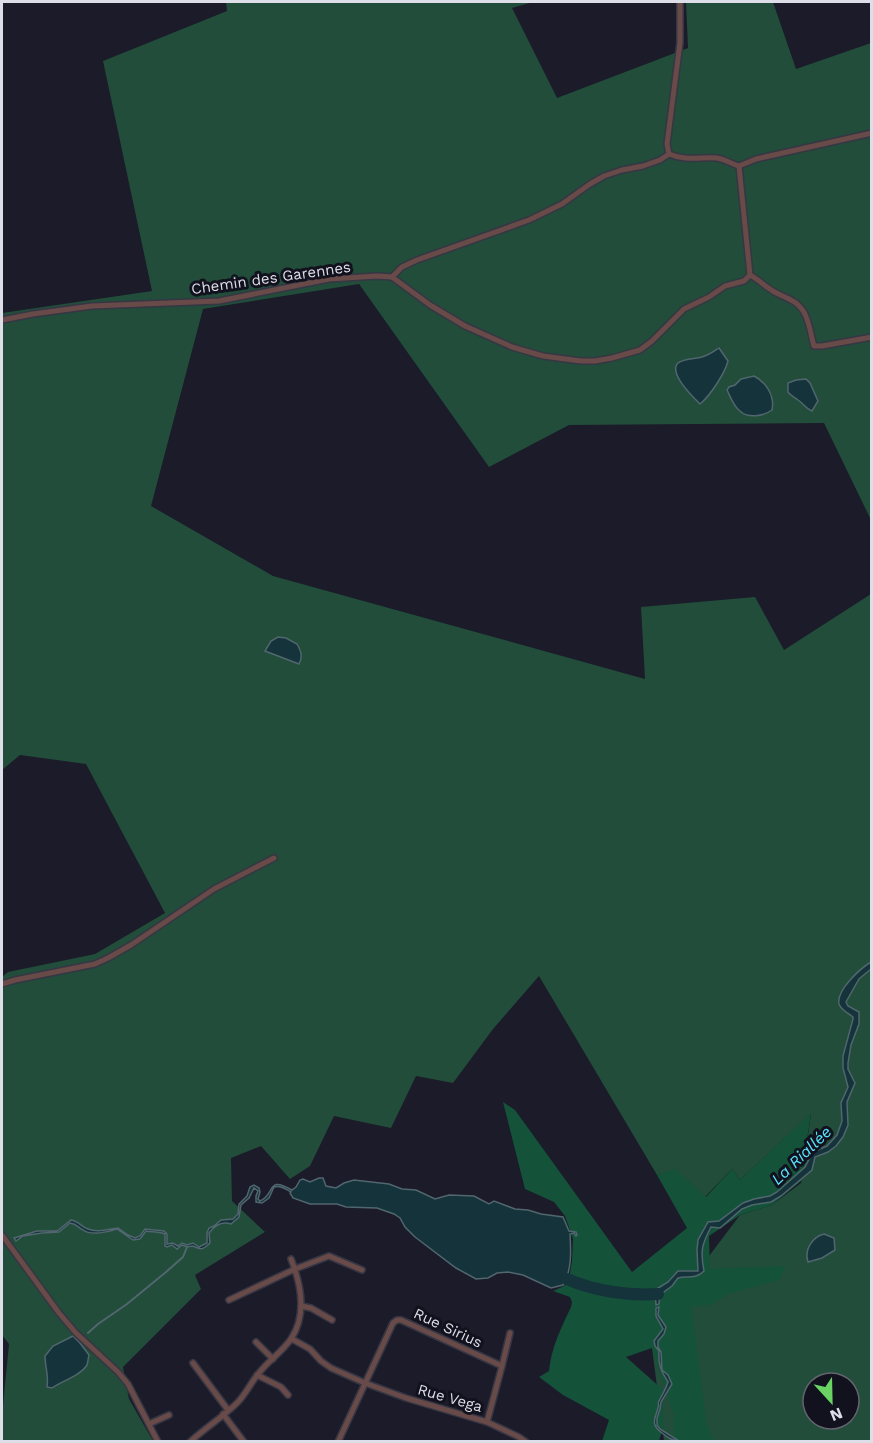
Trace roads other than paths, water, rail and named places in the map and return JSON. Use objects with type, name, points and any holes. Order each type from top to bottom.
[{"type":"street","points":[[669,154],[667,144],[680,43],[680,2]]},
{"type":"street","points":[[669,154],[678,158],[719,158],[740,166],[756,159],[872,133]]},
{"type":"street","points":[[669,154],[643,166],[604,176],[549,211],[530,220],[417,260],[402,267],[392,277],[465,326],[512,347],[543,356],[581,361],[612,358],[640,350],[684,309],[725,286],[744,281],[750,275]]},
{"type":"street","points":[[740,166],[750,275]]},
{"type":"street","points":[[750,275],[770,290],[794,301],[802,308],[806,315],[813,346],[872,337]]},
{"type":"street","name":"Chemin des Garennes","points":[[2,320],[93,306],[219,301],[329,279],[392,277]]},
{"type":"street","points":[[2,984],[94,964],[108,958],[214,889],[274,858]]},
{"type":"street","points":[[2,1235],[59,1313],[128,1384],[158,1442]]},
{"type":"street","points":[[229,1300],[329,1256],[362,1270]]},
{"type":"street","points":[[190,1442],[237,1402],[257,1375],[292,1339],[298,1323],[301,1290],[291,1258]]},
{"type":"street","points":[[301,1306],[311,1308],[332,1320]]},
{"type":"street","name":"Rue Sirius","points":[[365,1383],[393,1323],[399,1320],[502,1366]]},
{"type":"street","points":[[487,1422],[510,1333]]},
{"type":"street","name":"Rue Vega","points":[[292,1339],[310,1349],[331,1368],[365,1383],[406,1398],[487,1422],[526,1442]]},
{"type":"street","points":[[256,1342],[273,1359]]},
{"type":"street","points":[[193,1363],[244,1442]]},
{"type":"street","points":[[257,1375],[280,1387],[288,1395]]},
{"type":"street","points":[[338,1442],[365,1383]]},
{"type":"street","points":[[149,1424],[168,1415]]},
{"type":"waterway","points":[[88,1333],[166,1272],[183,1257],[187,1247]]},
{"type":"waterway","points":[[567,1279],[612,1292],[658,1294]]},
{"type":"water label","name":"La Riallée","points":[[801,1155]]}]
